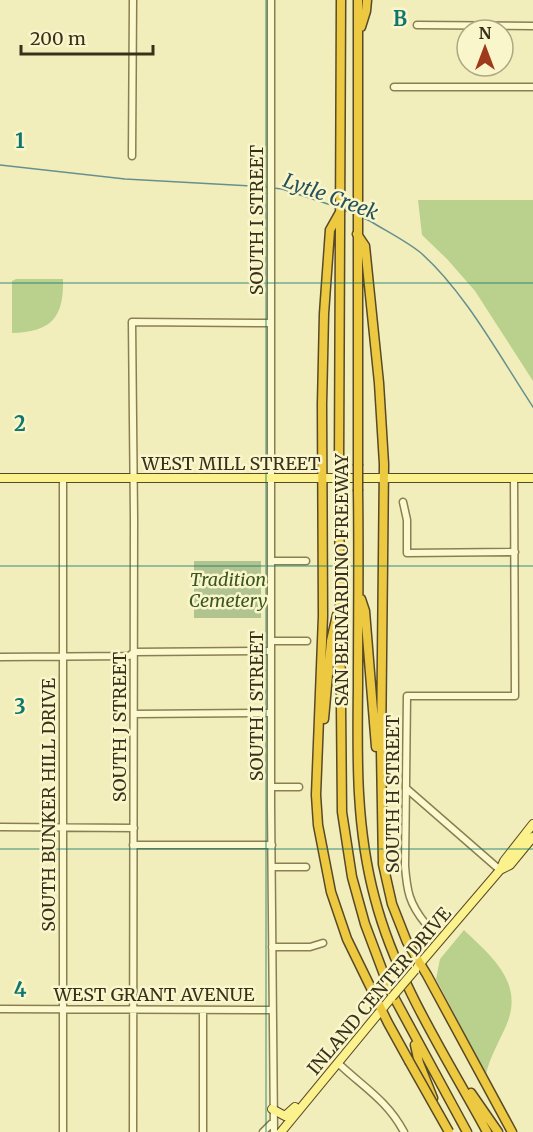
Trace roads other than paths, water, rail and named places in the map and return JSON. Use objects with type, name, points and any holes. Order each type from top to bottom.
[{"type":"highway","name":"SAN BERNARDINO FREEWAY","points":[[341,0],[339,214],[335,231],[342,812],[352,877],[375,953],[389,988],[412,1033],[467,1132]]},
{"type":"highway","name":"SAN BERNARDINO FREEWAY","points":[[358,0],[357,779],[360,822],[368,872],[384,927],[399,967],[416,1004],[487,1132]]},
{"type":"highway","points":[[359,33],[367,0]]},
{"type":"highway","points":[[335,231],[324,314],[323,616],[316,795],[318,825],[324,862],[347,939],[448,1132]]},
{"type":"highway","points":[[357,234],[365,246],[379,383],[383,477],[381,840],[383,864],[392,904],[418,966],[512,1132]]},
{"type":"highway","points":[[358,591],[365,611],[376,748],[378,829],[381,840]]},
{"type":"highway","points":[[324,862],[321,766],[331,641],[340,600]]},
{"type":"highway","points":[[412,1033],[419,1063],[448,1132]]},
{"type":"highway","points":[[457,1077],[486,1112],[498,1132]]},
{"type":"main road","name":"WEST MILL STREET","points":[[0,478],[533,478]]},
{"type":"main road","name":"INLAND CENTER DRIVE","points":[[281,1132],[500,870],[504,861],[533,824]]},
{"type":"main road","name":"INLAND CENTER DRIVE","points":[[500,870],[510,865],[533,837]]},
{"type":"main road","points":[[272,1109],[285,1116],[296,1105],[304,1103]]},
{"type":"street","points":[[132,156],[133,0]]},
{"type":"street","name":"SOUTH I STREET","points":[[272,0],[271,561],[272,1123],[274,1132]]},
{"type":"street","points":[[417,25],[533,26]]},
{"type":"street","points":[[394,87],[533,87]]},
{"type":"street","name":"SOUTH J STREET","points":[[133,1132],[132,322],[271,323]]},
{"type":"street","name":"SOUTH BUNKER HILL DRIVE","points":[[63,478],[63,1132]]},
{"type":"street","points":[[403,502],[407,520],[407,553],[515,552],[514,478]]},
{"type":"street","name":"SOUTH H STREET","points":[[425,923],[413,908],[408,892],[405,866],[407,696],[515,696],[515,552]]},
{"type":"street","points":[[271,561],[306,561]]},
{"type":"street","points":[[272,641],[307,641]]},
{"type":"street","points":[[0,657],[129,656],[134,652],[272,651]]},
{"type":"street","points":[[134,714],[272,713]]},
{"type":"street","points":[[272,787],[299,787]]},
{"type":"street","points":[[407,789],[500,870]]},
{"type":"street","points":[[0,827],[134,828]]},
{"type":"street","points":[[133,845],[272,845]]},
{"type":"street","points":[[272,867],[306,867]]},
{"type":"street","points":[[272,947],[310,947],[323,943]]},
{"type":"street","name":"WEST GRANT AVENUE","points":[[0,1009],[272,1010]]},
{"type":"street","points":[[202,1132],[203,1010]]},
{"type":"street","points":[[338,1063],[384,1102],[395,1115],[404,1132]]},
{"type":"street","points":[[262,1132],[272,1123]]},
{"type":"waterway","name":"Lytle Creek","points":[[0,165],[125,179],[268,187]]},
{"type":"waterway","name":"Lytle Creek","points":[[273,188],[337,207]]},
{"type":"waterway","name":"Lytle Creek","points":[[344,210],[354,214]]},
{"type":"waterway","name":"Lytle Creek","points":[[361,217],[409,244],[437,269],[481,326],[533,407]]},
{"type":"park label","name":"Tradition Cemetery","points":[[228,589]]}]
